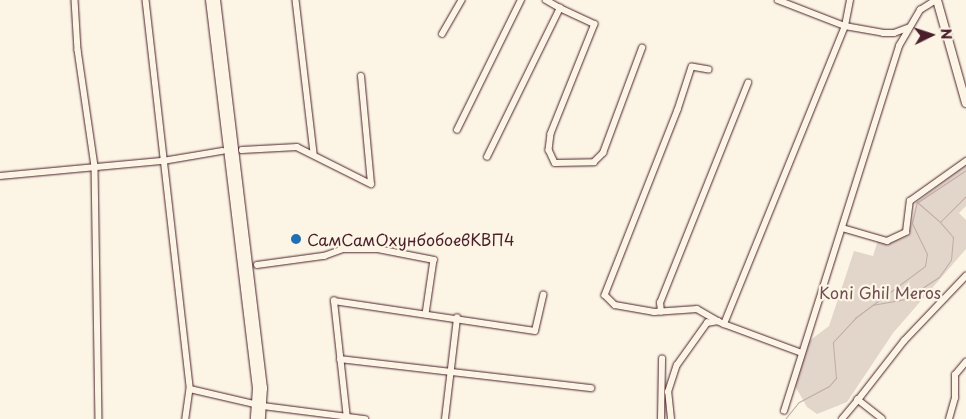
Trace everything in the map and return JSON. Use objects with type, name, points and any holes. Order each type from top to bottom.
[{"type":"main road","points":[[210,0],[260,405],[255,419]]},
{"type":"main road","points":[[216,0],[261,419]]},
{"type":"main road","points":[[936,0],[966,103]]},
{"type":"street","points":[[75,0],[78,50],[95,167],[99,419]]},
{"type":"street","points":[[146,0],[190,389],[186,419]]},
{"type":"street","points":[[296,0],[314,153]]},
{"type":"street","points":[[442,34],[462,0]]},
{"type":"street","points":[[457,130],[521,0]]},
{"type":"street","points":[[546,0],[595,24],[551,134],[549,150],[555,163],[594,162],[603,153],[642,48]]},
{"type":"street","points":[[778,0],[845,26],[894,34],[906,30],[914,23]]},
{"type":"street","points":[[794,0],[796,7]]},
{"type":"street","points":[[721,322],[845,26],[850,0]]},
{"type":"street","points":[[784,411],[899,46],[920,10],[936,0]]},
{"type":"street","points":[[487,157],[560,8]]},
{"type":"street","points":[[709,70],[692,67],[675,118],[605,295],[615,305],[661,312],[697,309],[721,322],[802,353]]},
{"type":"street","points":[[242,150],[297,147],[314,153],[371,184],[361,76]]},
{"type":"street","points":[[661,312],[660,303],[748,83]]},
{"type":"street","points":[[0,176],[163,161],[222,151]]},
{"type":"street","points":[[842,228],[887,241],[906,232],[910,201],[966,160]]},
{"type":"street","points":[[257,265],[324,256],[343,249],[378,249],[434,260],[426,314]]},
{"type":"street","points":[[842,419],[894,353],[966,276]]},
{"type":"street","points":[[347,418],[334,301],[535,331],[543,294]]},
{"type":"street","points":[[446,419],[457,318]]},
{"type":"street","points":[[671,419],[668,392],[677,365],[707,323],[721,322]]},
{"type":"street","points":[[340,358],[451,373],[591,388]]},
{"type":"street","points":[[661,419],[662,359]]},
{"type":"street","points":[[949,419],[955,398],[955,375],[966,362]]},
{"type":"street","points":[[190,389],[260,405],[365,419]]},
{"type":"street","points":[[858,400],[882,419]]},
{"type":"green space","name":"Koni Ghil Meros","points":[[966,165],[966,206],[959,213],[966,220],[966,249],[893,333],[847,402],[817,414],[807,407],[795,386],[808,342],[829,326],[854,251],[873,256],[878,240],[888,242],[909,235],[916,202]]},
{"type":"waterway","points":[[918,202],[966,170]]},
{"type":"waterway","points":[[785,419],[799,402],[829,386],[836,378],[833,342],[855,318],[925,266],[927,254],[912,223],[917,202],[940,222],[966,196]]},
{"type":"waterway","points":[[872,305],[905,299],[939,277],[951,260],[953,237],[940,222]]},
{"type":"place","name":"СамСамОхунбобоевКВП4","points":[[296,239]]}]
